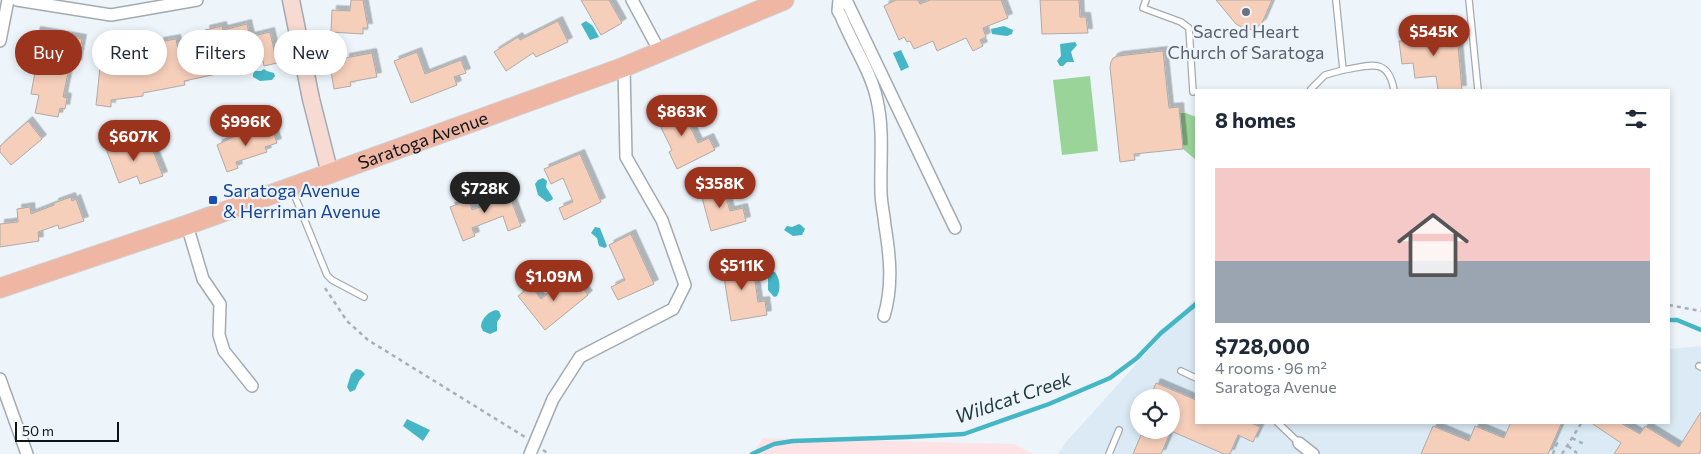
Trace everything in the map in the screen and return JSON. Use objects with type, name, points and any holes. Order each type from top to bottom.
[{"type":"main road","name":"Saratoga Avenue","points":[[0,288],[187,225],[624,67],[784,0]]},
{"type":"street","points":[[0,41],[8,0]]},
{"type":"street","points":[[17,0],[111,15],[197,0]]},
{"type":"street","points":[[292,0],[312,99],[330,174]]},
{"type":"street","points":[[632,0],[660,52]]},
{"type":"street","points":[[839,0],[838,11],[872,81],[878,101],[881,193],[888,245],[890,282],[889,299],[884,316]]},
{"type":"street","points":[[846,0],[955,228]]},
{"type":"street","points":[[532,450],[553,399],[580,357],[673,309],[685,286],[662,220],[626,157],[624,67]]},
{"type":"street","points":[[187,225],[203,279],[220,304],[219,335],[224,351],[252,386]]},
{"type":"street","points":[[0,379],[27,454]]},
{"type":"lane","points":[[1146,0],[1143,8],[1182,22],[1189,28],[1193,92]]},
{"type":"lane","points":[[1336,0],[1343,70]]},
{"type":"lane","points":[[1469,0],[1478,89]]},
{"type":"lane","points":[[1311,89],[1325,75],[1374,65],[1387,71],[1392,78],[1394,89]]},
{"type":"lane","points":[[291,188],[327,275],[332,280],[364,297]]},
{"type":"lane","points":[[1182,372],[1195,378]]},
{"type":"lane","points":[[1280,424],[1305,451]]},
{"type":"lane","points":[[1109,454],[1119,430]]},
{"type":"path","points":[[322,281],[329,296],[347,321],[368,340],[518,432],[532,450],[549,454]]},
{"type":"path","points":[[1670,305],[1701,311]]},
{"type":"path","points":[[1562,454],[1581,424]]},
{"type":"path","points":[[1572,438],[1584,444]]},
{"type":"path","points":[[1553,454],[1557,443],[1554,440]]},
{"type":"path","points":[[1568,446],[1577,453]]},
{"type":"shaded area","points":[[1195,299],[1195,424],[1670,424],[1670,349],[1701,346],[1701,454],[1058,454],[1066,442]]},
{"type":"shaded area","points":[[763,438],[1014,444],[1033,454],[752,454]]},
{"type":"green space","points":[[1090,76],[1098,151],[1062,155],[1053,80]]},
{"type":"green space","points":[[1180,113],[1186,113],[1195,117],[1195,159],[1183,149]]},
{"type":"water","points":[[586,21],[593,26],[599,37],[590,40],[581,24]]},
{"type":"water","points":[[1004,26],[1013,30],[1012,34],[1007,36],[992,34],[991,29]]},
{"type":"water","points":[[1075,42],[1077,45],[1071,52],[1074,62],[1067,62],[1060,66],[1057,61],[1061,56],[1060,44]]},
{"type":"water","points":[[901,50],[909,67],[901,71],[893,53]]},
{"type":"water","points":[[264,69],[274,73],[275,76],[272,80],[260,81],[253,77],[253,75],[264,75]]},
{"type":"water","points":[[253,110],[259,113],[259,118],[240,128],[237,123],[244,111]]},
{"type":"water","points":[[543,178],[547,181],[546,187],[553,198],[547,202],[538,195],[535,184]]},
{"type":"water","points":[[799,224],[805,229],[802,235],[793,236],[784,230],[787,226],[792,227]]},
{"type":"water","points":[[595,227],[600,228],[607,246],[605,248],[599,246],[597,238],[591,233]]},
{"type":"water","points":[[545,270],[555,271],[558,276],[541,287],[537,281]]},
{"type":"water","points":[[770,271],[775,272],[779,284],[777,296],[774,297],[768,290],[768,275]]},
{"type":"water","points":[[496,310],[499,311],[501,316],[497,322],[497,331],[490,334],[483,331],[481,324],[486,316]]},
{"type":"water","points":[[356,369],[361,370],[365,374],[355,390],[350,392],[347,387],[351,374]]},
{"type":"water","points":[[407,419],[430,430],[423,441],[403,426]]},
{"type":"building","points":[[351,0],[363,0],[368,28],[363,28],[363,34],[347,33],[347,30],[331,30],[332,10],[350,11]]},
{"type":"building","points":[[581,0],[609,0],[622,23],[601,35]]},
{"type":"building","points":[[896,0],[918,0],[920,4],[930,0],[1001,0],[1008,18],[983,28],[986,37],[980,40],[983,46],[973,51],[966,38],[937,51],[933,41],[914,49],[910,41],[907,42],[904,37],[899,40],[884,6]]},
{"type":"building","points":[[1040,0],[1079,0],[1080,17],[1086,17],[1088,33],[1042,34]]},
{"type":"building","name":"Sacred Heart Church of Saratoga","points":[[1216,0],[1272,0],[1262,23],[1255,29],[1247,30],[1236,24]]},
{"type":"building","points":[[558,21],[568,42],[536,57],[533,53],[506,71],[494,52],[518,37],[520,40]]},
{"type":"building","points":[[247,24],[248,30],[223,30]]},
{"type":"building","points":[[1445,24],[1446,33],[1453,32],[1454,46],[1458,45],[1462,89],[1438,89],[1436,76],[1415,78],[1413,63],[1402,64],[1399,41],[1411,40],[1411,37],[1422,36],[1421,27]]},
{"type":"building","points":[[222,26],[223,30],[205,30]]},
{"type":"building","points":[[270,32],[274,50],[274,64],[264,66],[264,34]]},
{"type":"building","points":[[176,39],[177,75],[212,75],[184,81],[185,85],[143,93],[143,96],[111,100],[111,107],[96,105],[99,75],[167,75],[167,41]]},
{"type":"building","points":[[1163,51],[1169,108],[1179,107],[1183,149],[1134,154],[1135,160],[1120,162],[1111,62],[1113,58],[1118,56]]},
{"type":"building","points":[[417,52],[425,74],[461,60],[466,73],[454,77],[457,85],[411,103],[394,61]]},
{"type":"building","points":[[372,53],[377,77],[350,82],[351,86],[334,89],[332,75],[347,75],[347,58]]},
{"type":"building","points":[[35,75],[68,75],[63,97],[67,98],[65,109],[60,108],[58,117],[35,113],[39,95],[31,94]]},
{"type":"building","points":[[679,103],[698,143],[709,138],[715,150],[677,169],[669,152],[672,150],[655,115]]},
{"type":"building","points":[[28,121],[42,139],[11,165],[0,152],[0,146]]},
{"type":"building","points":[[271,126],[277,143],[265,147],[267,152],[236,162],[238,168],[227,172],[217,145],[235,136]]},
{"type":"building","points":[[148,138],[163,176],[140,184],[137,176],[119,183],[105,146],[119,141],[122,149]]},
{"type":"building","points":[[580,154],[601,202],[564,220],[559,208],[573,202],[563,178],[551,184],[544,169]]},
{"type":"building","points":[[722,184],[730,211],[743,208],[746,221],[711,231],[700,190]]},
{"type":"building","points":[[507,189],[521,226],[508,231],[503,216],[472,228],[475,236],[463,241],[450,207],[469,200],[472,210],[493,202],[491,195]]},
{"type":"building","points":[[71,197],[72,201],[76,199],[84,221],[59,229],[58,225],[38,232],[39,241],[0,247],[0,224],[18,222],[17,209],[30,207],[31,214]]},
{"type":"building","points":[[631,234],[654,284],[618,300],[611,287],[625,280],[609,245]]},
{"type":"building","points":[[752,260],[758,302],[765,301],[767,315],[731,321],[722,265]]},
{"type":"building","points":[[571,275],[588,295],[545,330],[518,296],[531,286],[541,299]]},
{"type":"building","points":[[1156,383],[1170,389],[1154,389]]},
{"type":"building","points":[[1180,393],[1195,400],[1195,424],[1253,424],[1260,427],[1253,442],[1238,435],[1230,454],[1224,454],[1180,435]]},
{"type":"building","points":[[1701,412],[1701,450],[1699,454],[1614,454],[1621,443],[1593,424],[1622,424],[1640,434],[1645,426],[1679,447]]},
{"type":"building","points":[[1510,424],[1561,424],[1548,454],[1421,454],[1433,426],[1469,441],[1475,426],[1504,438]]},
{"type":"building","points":[[1139,439],[1168,439],[1161,454],[1133,454]]},
{"type":"waterway","name":"Wildcat Creek","points":[[752,454],[774,444],[793,441],[964,434],[1049,404],[1110,378],[1137,358],[1161,333],[1195,305]]},
{"type":"waterway","name":"Wildcat Creek","points":[[1670,320],[1677,320],[1701,330]]},
{"type":"place","name":"Sacred Heart Church of Saratoga","points":[[1246,12]]},
{"type":"place","name":"Saratoga Avenue & Herriman Avenue","points":[[213,200]]}]
